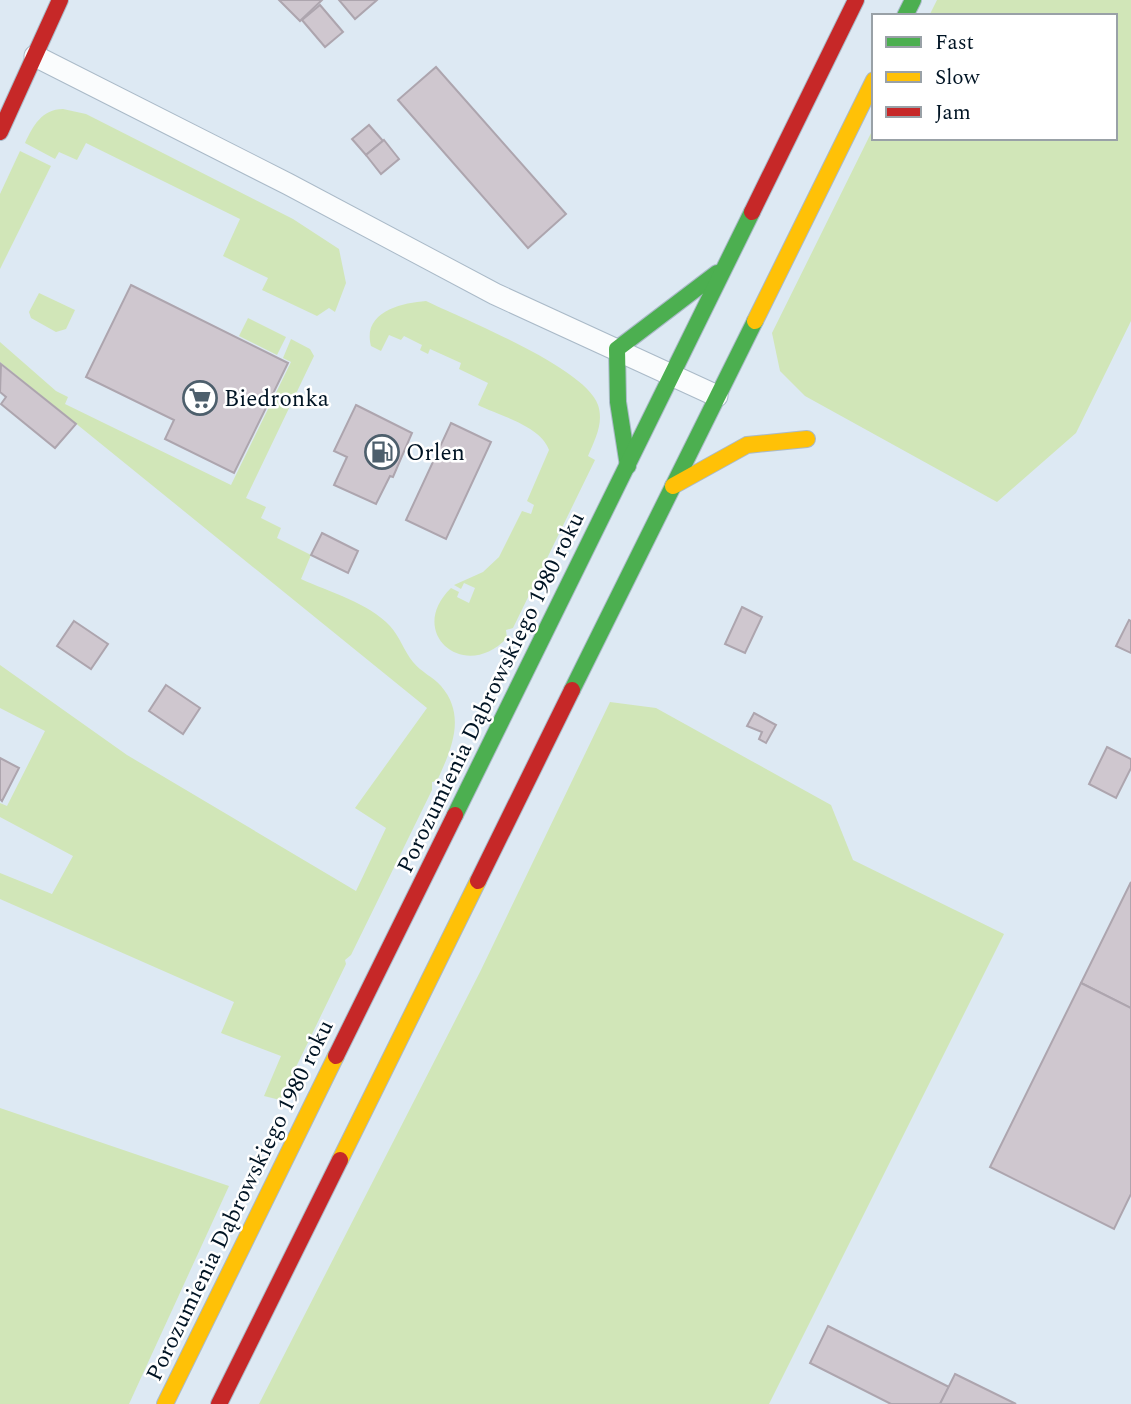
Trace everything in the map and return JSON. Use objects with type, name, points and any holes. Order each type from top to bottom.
[{"type":"main road","points":[[0,132],[60,0]]},
{"type":"main road","name":"Porozumienia Dąbrowskiego 1980 roku","points":[[165,1404],[856,0]]},
{"type":"main road","points":[[219,1404],[872,83]]},
{"type":"main road","points":[[628,466],[618,402],[617,349],[680,304],[726,264]]},
{"type":"main road","points":[[670,488],[710,463],[747,445],[807,439]]},
{"type":"street","points":[[35,56],[295,187],[457,275],[717,396]]},
{"type":"green space","points":[[937,0],[1131,0],[1131,321],[1076,433],[997,502],[805,396],[780,371],[772,333],[872,131],[872,140],[1117,140],[1117,14],[930,14]]},
{"type":"green space","points":[[63,109],[86,114],[293,219],[339,249],[346,283],[335,312],[329,308],[317,316],[262,290],[268,278],[223,256],[240,219],[86,143],[77,160],[59,152],[55,159],[25,143],[44,115]]},
{"type":"green space","points":[[20,151],[51,166],[0,269],[0,194]]},
{"type":"green space","points":[[39,293],[75,310],[66,329],[56,332],[31,318],[29,312]]},
{"type":"green space","points":[[426,301],[494,332],[548,361],[589,391],[600,412],[598,431],[588,456],[595,460],[513,628],[506,630],[507,638],[491,651],[474,656],[459,654],[446,647],[437,635],[434,621],[438,605],[451,588],[459,592],[457,597],[469,603],[475,588],[464,583],[461,589],[454,585],[483,572],[499,557],[522,511],[531,514],[534,505],[527,501],[549,450],[538,434],[529,428],[478,405],[488,383],[459,369],[461,363],[430,349],[428,354],[420,350],[422,345],[404,336],[401,340],[389,335],[381,351],[371,346],[372,325],[378,317],[395,307]]},
{"type":"green space","points":[[248,318],[286,337],[277,355],[239,336]]},
{"type":"green space","points":[[291,339],[310,349],[314,356],[246,498],[266,507],[261,518],[281,528],[277,538],[311,555],[301,579],[360,604],[390,626],[413,662],[438,683],[449,697],[455,721],[451,745],[437,781],[432,782],[432,790],[351,955],[345,960],[346,964],[280,1100],[264,1096],[281,1056],[221,1033],[234,1002],[0,899],[0,873],[52,894],[73,856],[0,817],[0,803],[7,806],[45,731],[0,708],[0,665],[127,755],[356,891],[386,828],[355,808],[427,708],[0,362],[0,342],[56,391],[68,397],[65,404],[231,485],[291,362],[283,358]]},
{"type":"green space","points":[[610,702],[656,708],[831,805],[853,860],[1004,934],[769,1404],[259,1404],[480,972]]},
{"type":"green space","points":[[0,1108],[229,1186],[129,1404],[0,1404]]},
{"type":"building","points":[[279,0],[322,0],[300,21]]},
{"type":"building","points":[[339,0],[377,0],[355,19]]},
{"type":"building","points":[[320,5],[343,32],[325,47],[302,20]]},
{"type":"building","points":[[436,67],[566,214],[528,248],[398,100]]},
{"type":"building","points":[[369,125],[383,141],[366,155],[352,139]]},
{"type":"building","points":[[384,140],[399,159],[381,174],[366,155]]},
{"type":"building","name":"Biedronka","points":[[131,285],[288,363],[234,473],[165,439],[174,420],[86,377]]},
{"type":"building","points":[[1,364],[76,424],[55,448],[1,404],[6,397],[0,392]]},
{"type":"building","points":[[356,405],[412,433],[393,477],[390,476],[376,504],[334,485],[347,457],[334,451]]},
{"type":"building","points":[[451,423],[491,442],[446,539],[406,520]]},
{"type":"building","points":[[322,533],[358,551],[348,573],[311,555]]},
{"type":"building","points":[[742,607],[762,617],[745,653],[725,644]]},
{"type":"building","points":[[1129,620],[1131,621],[1131,653],[1116,646]]},
{"type":"building","points":[[74,621],[108,644],[91,669],[57,646]]},
{"type":"building","points":[[166,685],[200,708],[183,734],[149,711]]},
{"type":"building","points":[[754,713],[776,725],[766,743],[759,739],[762,732],[747,726]]},
{"type":"building","points":[[1107,747],[1131,759],[1131,768],[1116,798],[1089,784]]},
{"type":"building","points":[[0,758],[19,768],[2,801],[0,799]]},
{"type":"building","points":[[1131,882],[1131,1008],[1081,983]]},
{"type":"building","points":[[1081,983],[1131,1008],[1131,1194],[1114,1229],[990,1167]]},
{"type":"building","points":[[828,1326],[949,1387],[940,1404],[891,1404],[810,1363]]},
{"type":"building","points":[[955,1374],[1016,1404],[940,1404]]},
{"type":"traffic: fast","points":[[906,14],[913,0]]},
{"type":"traffic: fast","points":[[455,815],[752,212]]},
{"type":"traffic: fast","points":[[628,466],[618,402],[617,349],[717,273]]},
{"type":"traffic: fast","points":[[572,690],[755,321]]},
{"type":"traffic: slow","points":[[755,321],[872,84]]},
{"type":"traffic: slow","points":[[673,486],[747,445],[807,439]]},
{"type":"traffic: slow","points":[[340,1160],[478,881]]},
{"type":"traffic: slow","points":[[165,1404],[336,1056]]},
{"type":"traffic: jam","points":[[0,132],[60,0]]},
{"type":"traffic: jam","points":[[752,212],[856,0]]},
{"type":"traffic: jam","points":[[478,881],[572,690]]},
{"type":"traffic: jam","points":[[336,1056],[455,815]]},
{"type":"traffic: jam","points":[[219,1404],[340,1160]]},
{"type":"place","name":"Biedronka","points":[[200,398]]},
{"type":"place","name":"Orlen","points":[[382,452]]}]
